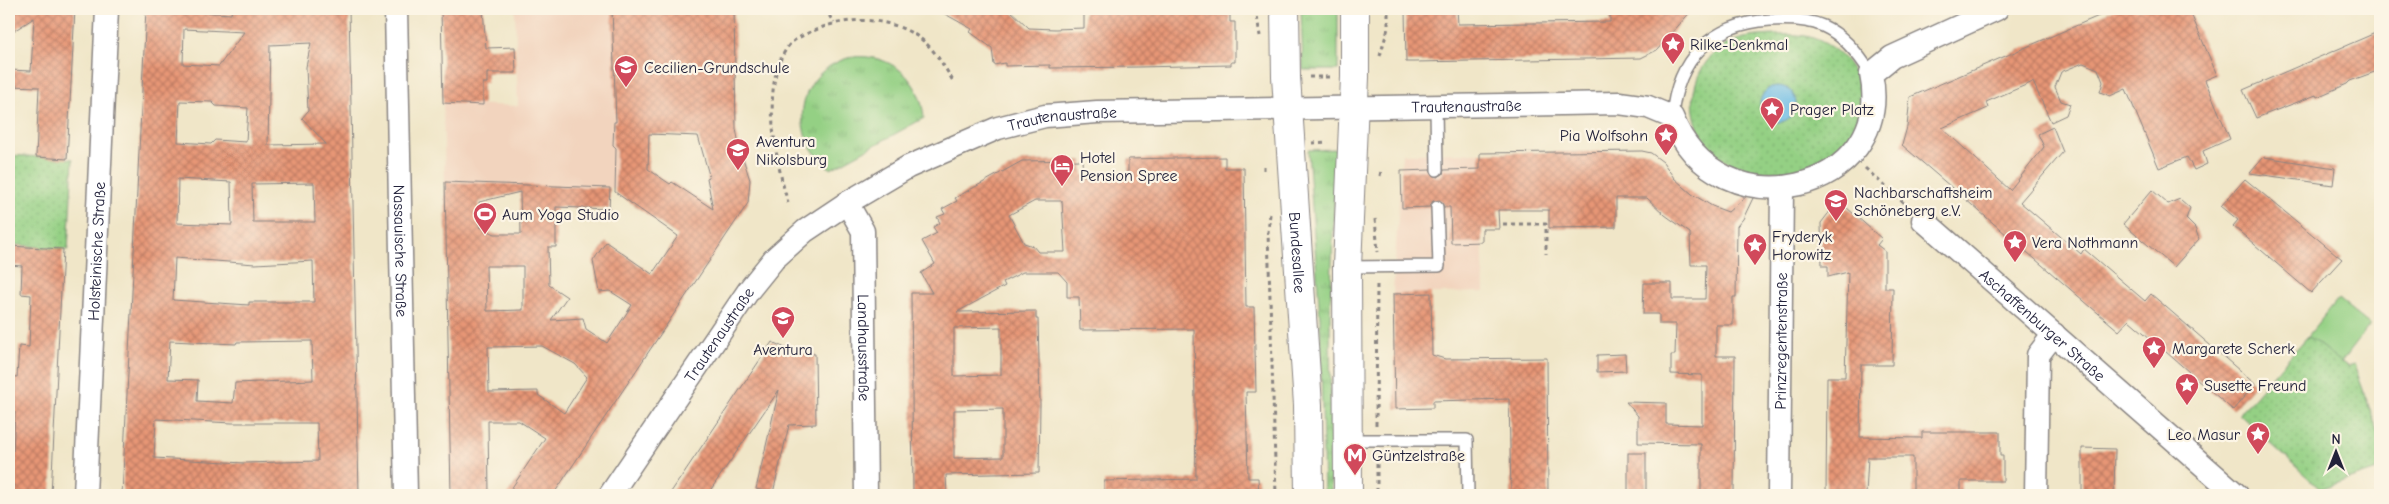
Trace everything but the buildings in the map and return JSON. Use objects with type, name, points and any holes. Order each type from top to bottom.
[{"type":"main road","name":"Bundesallee","points":[[1284,9],[1288,110],[1304,314],[1310,495]]},
{"type":"main road","points":[[1348,495],[1347,268],[1354,108],[1355,9]]},
{"type":"street","name":"Holsteinische Straße","points":[[85,495],[107,9]]},
{"type":"street","name":"Nassauische Straße","points":[[396,9],[406,495]]},
{"type":"street","points":[[1672,117],[1687,147],[1714,171],[1735,181],[1758,188],[1782,188],[1802,184],[1836,166],[1850,153],[1864,134],[1872,112],[1875,95],[1872,74],[1892,57],[1997,9]]},
{"type":"street","name":"Trautenaustraße","points":[[610,495],[749,290],[774,259],[805,231],[847,203],[908,167],[979,134],[1045,116],[1097,112],[1619,103],[1648,107],[1672,117]]},
{"type":"street","name":"Prinzregentenstraße","points":[[1779,495],[1782,188]]},
{"type":"street","name":"Landhausstraße","points":[[847,203],[862,231],[866,495]]},
{"type":"street","name":"Aschaffenburger Straße","points":[[1923,220],[2237,495]]},
{"type":"street","points":[[2036,495],[2038,355],[2054,334]]},
{"type":"lane","points":[[1672,117],[1676,92],[1686,66],[1705,43],[1737,25],[1778,19],[1804,21],[1823,26],[1846,43],[1872,74]]},
{"type":"lane","points":[[1436,107],[1437,170]]},
{"type":"lane","points":[[1347,268],[1439,266],[1437,207]]},
{"type":"lane","points":[[1347,440],[1467,440],[1468,495]]},
{"type":"path","points":[[825,9],[834,23]]},
{"type":"path","points":[[1378,62],[1388,28],[1388,9]]},
{"type":"path","points":[[788,203],[778,170],[774,142],[776,73],[787,46],[805,34],[834,23],[857,19],[878,21],[900,27],[921,39],[939,58],[952,81]]},
{"type":"path","points":[[1303,77],[1338,78]]},
{"type":"path","points":[[1307,143],[1336,142]]},
{"type":"path","points":[[1850,153],[1923,220]]},
{"type":"path","points":[[1264,166],[1264,171]]},
{"type":"path","points":[[1380,176],[1381,171]]},
{"type":"path","points":[[1272,208],[1268,232],[1276,495]]},
{"type":"path","points":[[1374,213],[1378,240],[1377,495]]},
{"type":"path","points":[[1503,224],[1546,224],[1546,254]]},
{"type":"shaded area","name":"Cecilien-Grundschule","points":[[515,9],[734,9],[736,115],[616,110],[616,188],[445,182],[443,103],[518,106]]},
{"type":"shaded area","points":[[1480,153],[1484,292],[1393,294],[1402,154]]},
{"type":"green space","points":[[1301,9],[1338,9],[1338,70],[1303,70]]},
{"type":"green space","points":[[1775,35],[1806,36],[1822,42],[1836,51],[1848,63],[1856,76],[1861,92],[1861,108],[1858,124],[1850,140],[1830,158],[1818,164],[1790,171],[1762,172],[1729,163],[1713,151],[1701,135],[1695,117],[1694,97],[1698,78],[1708,60],[1724,46],[1743,38]]},
{"type":"green space","points":[[852,57],[879,59],[901,71],[917,91],[922,104],[924,118],[831,169],[817,156],[807,140],[803,123],[803,106],[808,90],[818,75],[833,64]]},
{"type":"green space","points":[[1336,149],[1330,317],[1331,495],[1324,495],[1320,318],[1308,150]]},
{"type":"green space","points":[[9,155],[73,159],[68,250],[9,244]]},
{"type":"green space","points":[[2338,299],[2370,325],[2341,362],[2308,336]]},
{"type":"green space","points":[[2308,336],[2347,366],[2354,364],[2380,438],[2380,469],[2320,489],[2239,414]]},
{"type":"water","points":[[1778,86],[1785,87],[1791,91],[1795,97],[1795,111],[1791,117],[1785,121],[1778,122],[1771,121],[1765,117],[1761,111],[1760,104],[1761,97],[1765,91],[1771,87]]},
{"type":"place","name":"Rilke-Denkmal","points":[[1673,65]]},
{"type":"place","name":"Cecilien-Grundschule","points":[[626,88]]},
{"type":"place","name":"Prager Platz","points":[[1772,130]]},
{"type":"place","name":"Pia Wolfsohn","points":[[1666,156]]},
{"type":"place","name":"Aventura Nikolsburg","points":[[738,171]]},
{"type":"place","name":"Hotel Pension Spree","points":[[1062,187]]},
{"type":"place","name":"Nachbarschaftsheim Schöneberg e.V.","points":[[1836,222]]},
{"type":"place","name":"Aum Yoga Studio","points":[[485,235]]},
{"type":"place","name":"Vera Nothmann","points":[[2015,263]]},
{"type":"place","name":"Fryderyk Horowitz","points":[[1755,266]]},
{"type":"place","name":"Aventura","points":[[783,339]]},
{"type":"place","name":"Margarete Scherk","points":[[2154,369]]},
{"type":"place","name":"Susette Freund","points":[[2187,406]]},
{"type":"place","name":"Leo Masur","points":[[2258,455]]},
{"type":"place","name":"Güntzelstraße","points":[[1355,476]]}]
